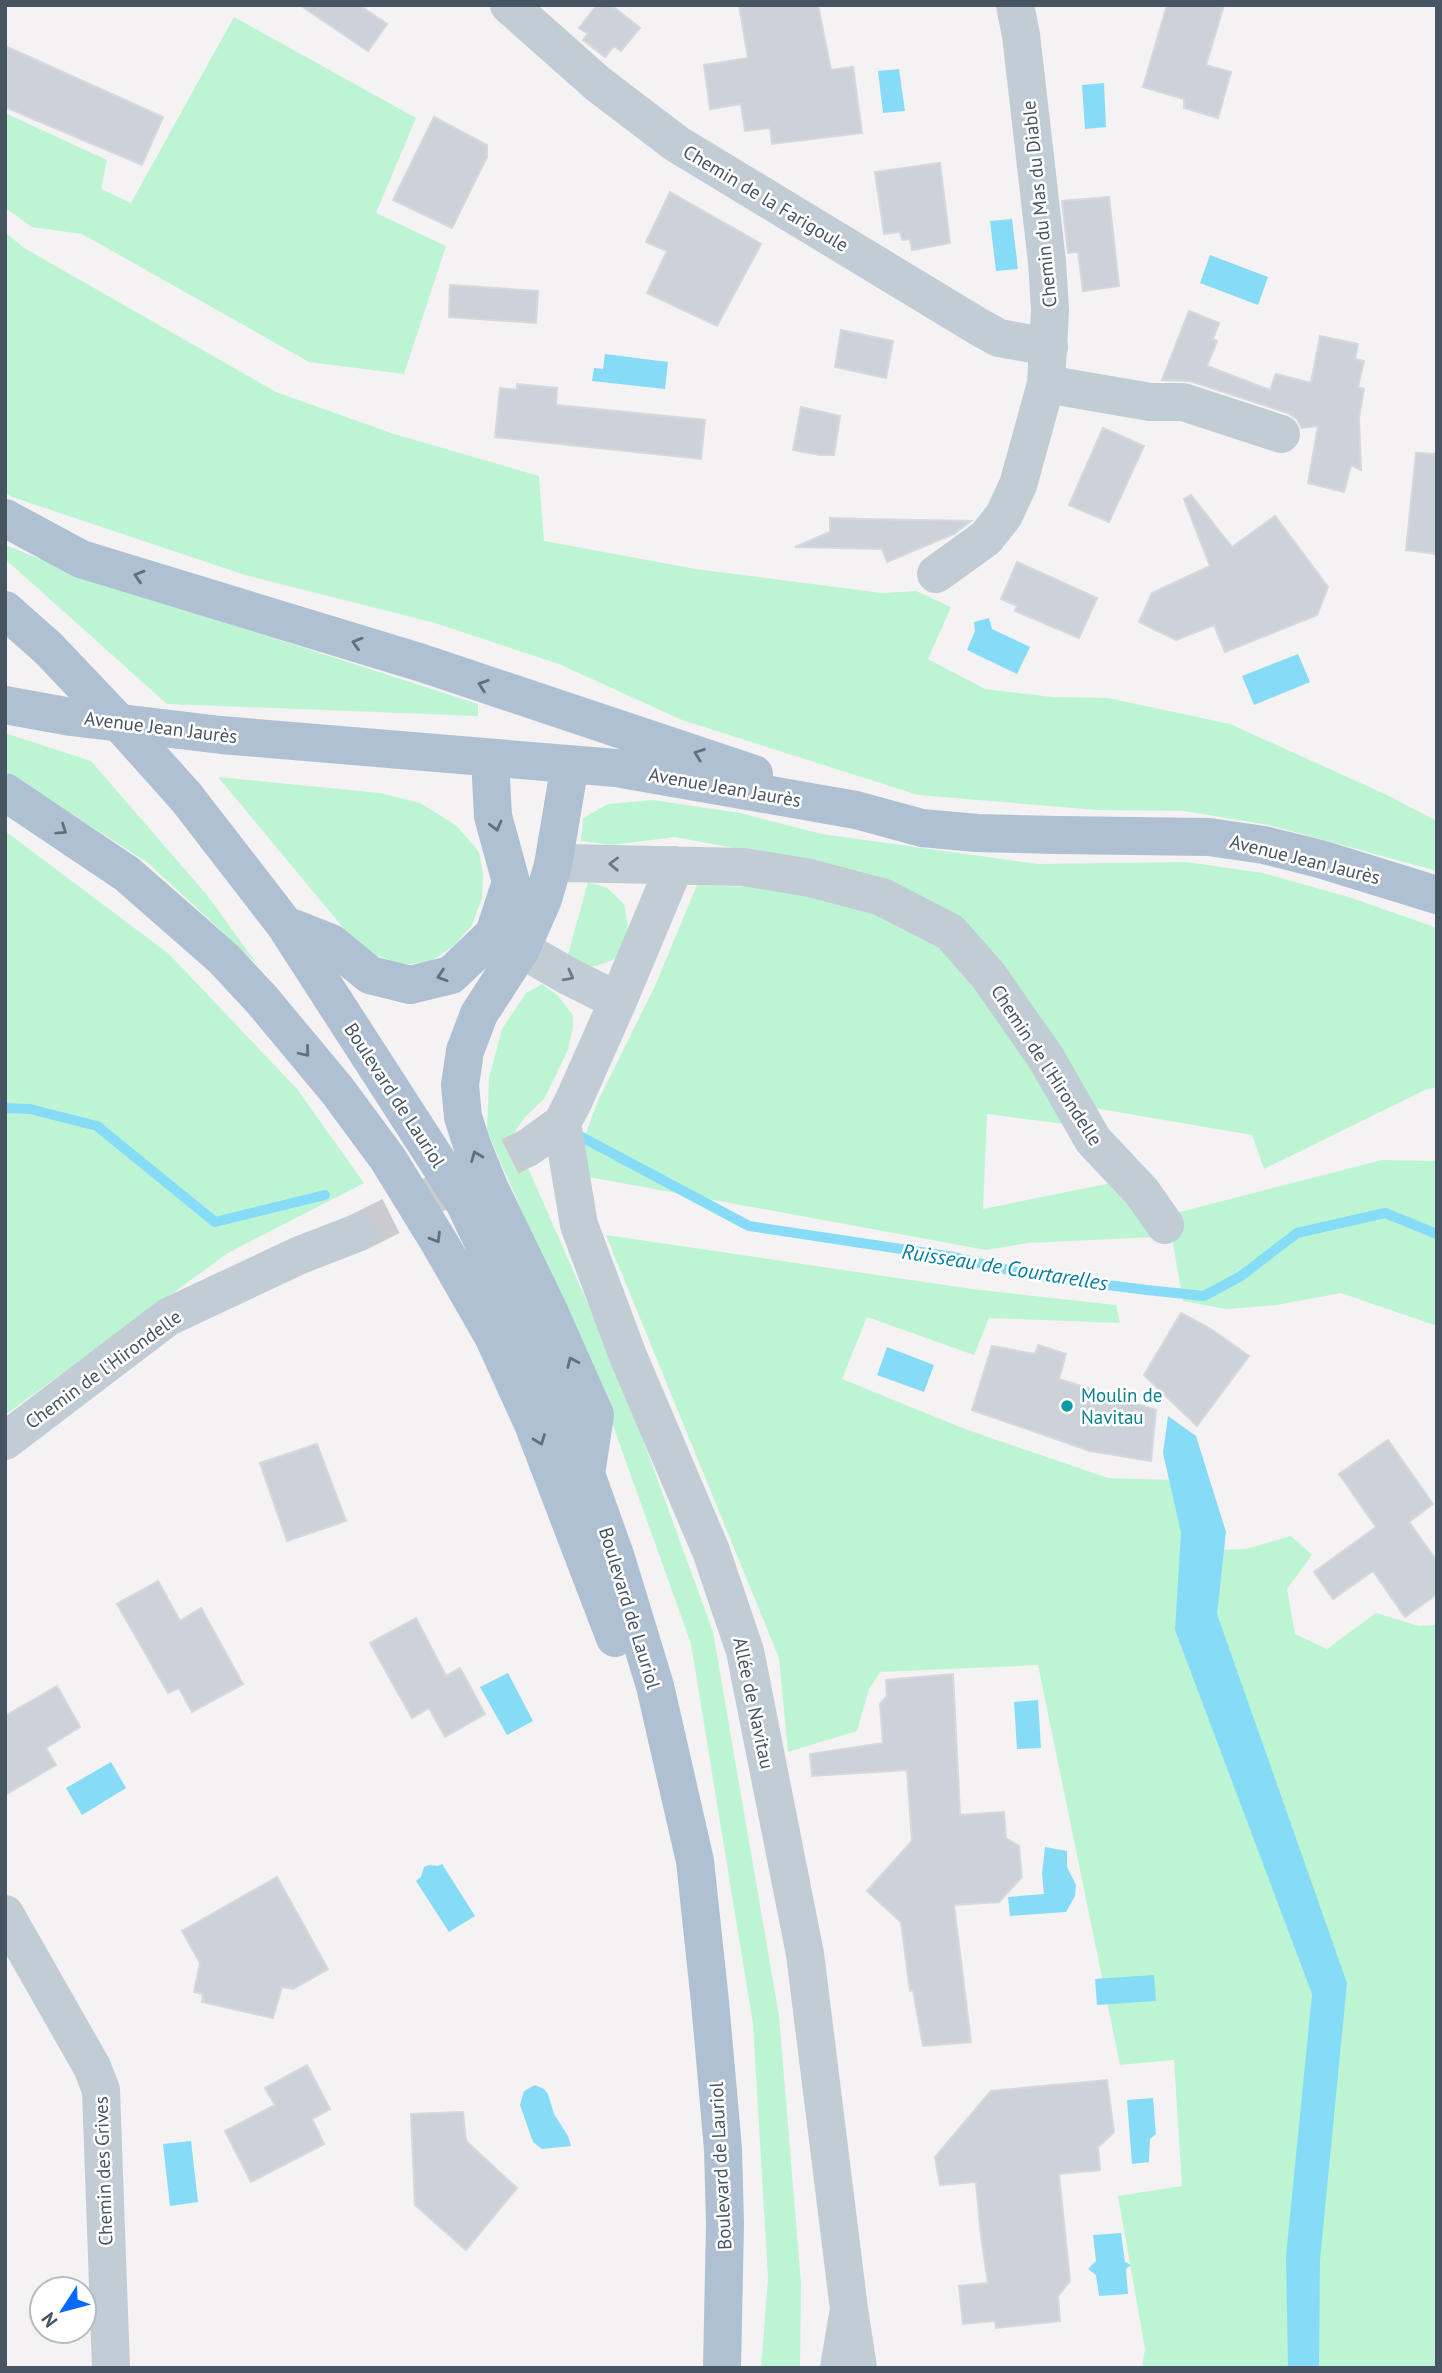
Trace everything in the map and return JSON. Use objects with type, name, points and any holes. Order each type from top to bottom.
[{"type":"main road","points":[[5,518],[82,559],[422,663],[687,750],[856,810]]},
{"type":"main road","name":"Boulevard de Lauriol","points":[[5,610],[48,648],[186,797],[285,925],[466,1204],[529,1339],[586,1474],[616,1558],[656,1686],[695,1861],[723,2149],[723,2368]]},
{"type":"main road","name":"Avenue Jean Jaurès","points":[[5,705],[71,717],[221,735],[616,768],[856,810],[922,828],[977,832],[1209,836],[1264,845],[1320,859],[1437,895]]},
{"type":"main road","points":[[490,759],[493,816],[511,882],[508,942]]},
{"type":"main road","points":[[570,764],[553,865],[543,898],[508,942],[465,1051],[460,1086],[463,1117],[489,1187],[595,1415],[586,1474]]},
{"type":"main road","points":[[5,792],[127,874],[224,959],[337,1090],[388,1160],[439,1241],[493,1336],[533,1424],[606,1611],[695,1861]]},
{"type":"main road","points":[[511,882],[553,865]]},
{"type":"main road","points":[[285,925],[331,943],[370,975],[410,985],[451,975],[508,942]]},
{"type":"street","name":"Chemin de la Farigoule","points":[[509,5],[598,84],[677,144],[1047,366],[1150,402],[1183,402],[1281,434]]},
{"type":"street","name":"Chemin du Mas du Diable","points":[[936,574],[986,538],[1004,514],[1018,485],[1047,366],[1051,310],[1047,262],[1021,35],[1015,5]]},
{"type":"street","name":"Chemin de l'Hirondelle","points":[[553,865],[568,863],[743,867],[810,878],[882,897],[950,932],[988,975],[1046,1058],[1093,1140],[1142,1192],[1166,1225]]},
{"type":"street","points":[[529,1147],[562,1123],[581,1087],[675,865]]},
{"type":"street","points":[[508,942],[618,1001]]},
{"type":"street","name":"Allée de Navitau","points":[[562,1123],[579,1225],[628,1356],[711,1551],[745,1651],[806,1954],[858,2368]]},
{"type":"street","name":"Chemin de l'Hirondelle","points":[[5,1441],[168,1317],[300,1255],[357,1233]]},
{"type":"street","name":"Chemin des Grives","points":[[5,1914],[92,2067],[101,2090],[111,2368]]},
{"type":"street","name":"Allée de Navitau","points":[[839,2368],[849,2309]]},
{"type":"green space","points":[[234,17],[416,118],[376,213],[446,246],[404,374],[309,362],[82,234],[32,227],[5,208],[5,113],[107,160],[101,189],[131,203]]},
{"type":"green space","points":[[5,232],[24,248],[276,392],[394,434],[539,476],[544,541],[696,569],[882,593],[916,591],[951,607],[928,659],[985,689],[1052,697],[1108,698],[1230,724],[1387,795],[1437,821],[1437,871],[1269,825],[1184,811],[1098,810],[918,795],[682,720],[559,664],[435,623],[245,575],[12,497],[5,493]]},
{"type":"green space","points":[[5,545],[91,579],[478,704],[478,716],[167,704],[5,559]]},
{"type":"green space","points":[[5,733],[91,761],[207,895],[257,964],[148,863],[5,771]]},
{"type":"green space","points":[[218,777],[380,793],[420,803],[457,826],[479,852],[483,874],[482,898],[472,925],[454,946],[431,961],[404,965],[375,955],[345,930]]},
{"type":"green space","points":[[653,800],[740,813],[822,834],[1037,864],[1186,862],[1263,873],[1352,898],[1437,928],[1437,1087],[1425,1090],[1264,1169],[1252,1135],[1088,1107],[1033,1011],[836,867],[675,837],[613,845],[581,841],[583,818],[608,804]]},
{"type":"green space","points":[[5,831],[169,954],[297,1089],[364,1183],[228,1253],[5,1415]]},
{"type":"green space","points":[[588,882],[607,888],[624,904],[628,925],[624,949],[613,960],[596,966],[584,966],[567,958]]},
{"type":"green space","points":[[697,885],[772,888],[890,914],[953,958],[1072,1125],[987,1114],[983,1209],[1116,1182],[1156,1237],[1028,1243],[986,1250],[589,1177],[578,1155],[597,1103],[655,986]]},
{"type":"green space","points":[[542,984],[558,996],[573,1015],[573,1027],[568,1050],[544,1099],[525,1117],[513,1134],[621,1379],[713,1632],[779,2016],[801,2283],[800,2368],[761,2368],[768,2278],[753,2024],[691,1644],[600,1389],[487,1131],[489,1078],[502,1029],[526,993]]},
{"type":"green space","points":[[1382,1160],[1437,1161],[1437,1326],[1341,1293],[1277,1305],[1226,1309],[1183,1301],[1168,1215]]},
{"type":"green space","points":[[606,1235],[972,1289],[1116,1305],[1120,1323],[989,1318],[974,1355],[867,1317],[842,1379],[965,1429],[1108,1478],[1206,1481],[1226,1532],[1217,1550],[1246,1549],[1291,1536],[1312,1555],[1287,1589],[1295,1634],[1327,1649],[1376,1613],[1419,1626],[1437,1625],[1437,2368],[1142,2368],[1145,2349],[1118,2196],[1182,2186],[1174,2060],[1120,2065],[1038,1665],[880,1672],[869,1689],[857,1731],[788,1752],[779,1658]]},
{"type":"water","points":[[899,69],[905,111],[883,113],[878,71]]},
{"type":"water","points":[[1104,83],[1106,127],[1085,129],[1082,85]]},
{"type":"water","points":[[1012,219],[1018,269],[996,271],[990,221]]},
{"type":"water","points":[[1210,255],[1268,277],[1258,305],[1200,283]]},
{"type":"water","points":[[605,354],[668,362],[665,389],[592,381],[594,368],[603,369]]},
{"type":"water","points":[[989,618],[992,629],[1030,647],[1017,674],[967,650],[975,631],[974,622]]},
{"type":"water","points":[[1298,654],[1310,682],[1254,705],[1242,676]]},
{"type":"water","points":[[887,1347],[934,1365],[924,1392],[877,1375]]},
{"type":"water","points":[[1168,1416],[1196,1436],[1226,1532],[1217,1614],[1347,1983],[1320,2260],[1319,2368],[1288,2368],[1286,2256],[1312,1994],[1175,1630],[1181,1533],[1163,1453]]},
{"type":"water","points":[[508,1673],[533,1721],[507,1735],[480,1687]]},
{"type":"water","points":[[1038,1700],[1041,1748],[1017,1749],[1014,1702]]},
{"type":"water","points":[[111,1762],[126,1788],[82,1815],[66,1788]]},
{"type":"water","points":[[1045,1847],[1067,1851],[1067,1867],[1076,1885],[1075,1896],[1066,1912],[1010,1916],[1008,1897],[1044,1894],[1042,1874]]},
{"type":"water","points":[[442,1864],[475,1916],[449,1932],[416,1881],[421,1877],[424,1867]]},
{"type":"water","points":[[1154,1975],[1156,2001],[1097,2005],[1095,1979]]},
{"type":"water","points":[[535,2085],[548,2094],[554,2114],[571,2146],[542,2149],[533,2142],[520,2105],[524,2091]]},
{"type":"water","points":[[1153,2098],[1156,2134],[1150,2139],[1149,2162],[1132,2164],[1127,2100]]},
{"type":"water","points":[[191,2141],[198,2202],[170,2206],[163,2144]]},
{"type":"water","points":[[1121,2233],[1125,2262],[1131,2265],[1126,2269],[1128,2294],[1099,2296],[1096,2275],[1088,2269],[1096,2261],[1093,2235]]},
{"type":"building","points":[[300,5],[359,5],[387,24],[368,51]]},
{"type":"building","points":[[597,5],[611,5],[640,28],[621,51],[614,46],[605,57],[583,40],[588,34],[579,28]]},
{"type":"building","points":[[739,5],[818,5],[831,70],[853,67],[862,133],[772,144],[770,128],[745,131],[741,104],[710,109],[704,65],[748,58]]},
{"type":"building","points":[[1167,5],[1224,5],[1206,65],[1231,72],[1218,118],[1184,108],[1184,99],[1143,87]]},
{"type":"building","points":[[5,46],[163,117],[142,165],[5,107]]},
{"type":"building","points":[[434,117],[487,145],[487,157],[452,228],[393,200]]},
{"type":"building","points":[[940,163],[950,243],[912,250],[910,239],[902,240],[900,232],[884,234],[875,172]]},
{"type":"building","points":[[670,192],[761,244],[717,326],[647,293],[667,251],[646,242]]},
{"type":"building","points":[[1109,197],[1119,286],[1083,291],[1078,252],[1068,253],[1062,201]]},
{"type":"building","points":[[450,285],[538,291],[536,323],[449,317]]},
{"type":"building","points":[[1189,311],[1219,323],[1213,339],[1217,341],[1207,366],[1270,390],[1276,374],[1311,383],[1320,336],[1358,344],[1355,359],[1364,361],[1358,387],[1364,389],[1359,418],[1361,470],[1351,465],[1344,492],[1308,483],[1318,426],[1302,428],[1297,419],[1288,413],[1190,381],[1162,380]]},
{"type":"building","points":[[841,330],[893,341],[886,378],[835,367]]},
{"type":"building","points":[[517,384],[557,388],[556,405],[705,420],[701,459],[495,437],[500,388],[517,390]]},
{"type":"building","points":[[801,407],[840,416],[834,455],[793,450]]},
{"type":"building","points":[[1103,428],[1144,446],[1109,522],[1069,505]]},
{"type":"building","points":[[1416,453],[1437,454],[1437,554],[1406,550]]},
{"type":"building","points":[[1191,495],[1232,547],[1275,516],[1328,587],[1317,615],[1225,652],[1214,625],[1176,640],[1139,622],[1152,593],[1210,566],[1184,499]]},
{"type":"building","points":[[830,518],[971,521],[954,534],[887,562],[882,549],[795,547],[830,532]]},
{"type":"building","points":[[1017,562],[1097,598],[1079,638],[1015,611],[1017,606],[1001,599]]},
{"type":"building","points":[[1181,1313],[1211,1329],[1249,1356],[1197,1426],[1144,1375]]},
{"type":"building","name":"Moulin de Navitau","points":[[1038,1345],[1066,1354],[1059,1379],[1156,1410],[1151,1461],[1090,1451],[972,1410],[992,1346],[1035,1354]]},
{"type":"building","points":[[1388,1440],[1433,1504],[1409,1522],[1437,1561],[1437,1594],[1405,1617],[1373,1571],[1333,1599],[1314,1572],[1376,1527],[1339,1474]]},
{"type":"building","points":[[317,1444],[346,1521],[287,1541],[260,1463]]},
{"type":"building","points":[[158,1581],[180,1621],[201,1608],[243,1684],[192,1712],[179,1688],[168,1693],[117,1604]]},
{"type":"building","points":[[416,1618],[446,1676],[460,1668],[485,1714],[445,1737],[429,1708],[412,1718],[370,1643]]},
{"type":"building","points":[[953,1674],[960,1815],[1004,1812],[1006,1838],[1019,1846],[1022,1877],[999,1902],[954,1905],[971,2042],[923,2046],[913,1990],[910,1991],[901,1922],[867,1891],[912,1841],[907,1770],[812,1776],[810,1754],[883,1743],[880,1704],[887,1696],[886,1680]]},
{"type":"building","points":[[57,1686],[80,1727],[46,1748],[56,1765],[5,1795],[5,1716]]},
{"type":"building","points":[[277,1877],[328,1969],[293,1989],[282,1987],[273,2018],[202,2002],[203,1994],[194,1992],[200,1963],[182,1931]]},
{"type":"building","points":[[307,2065],[330,2109],[312,2119],[324,2144],[251,2182],[225,2131],[275,2105],[265,2088]]},
{"type":"building","points":[[1107,2080],[1114,2132],[1098,2147],[1100,2170],[1059,2174],[1070,2281],[1058,2296],[1060,2321],[996,2328],[995,2321],[963,2324],[959,2286],[988,2283],[976,2182],[940,2185],[935,2157],[991,2091]]},
{"type":"building","points":[[463,2112],[466,2141],[517,2188],[466,2250],[415,2205],[411,2114]]},
{"type":"waterway","name":"Ruisseau de Courtarelles","points":[[5,1108],[30,1109],[97,1126],[215,1222],[325,1195]]},
{"type":"waterway","name":"Ruisseau de Courtarelles","points":[[574,1133],[749,1226],[954,1257],[1030,1275],[1147,1290],[1204,1296],[1241,1276],[1297,1233],[1385,1213],[1437,1234]]},
{"type":"tunnel","points":[[357,1233],[529,1147]]},
{"type":"place","name":"Moulin de Navitau","points":[[1067,1406]]}]
